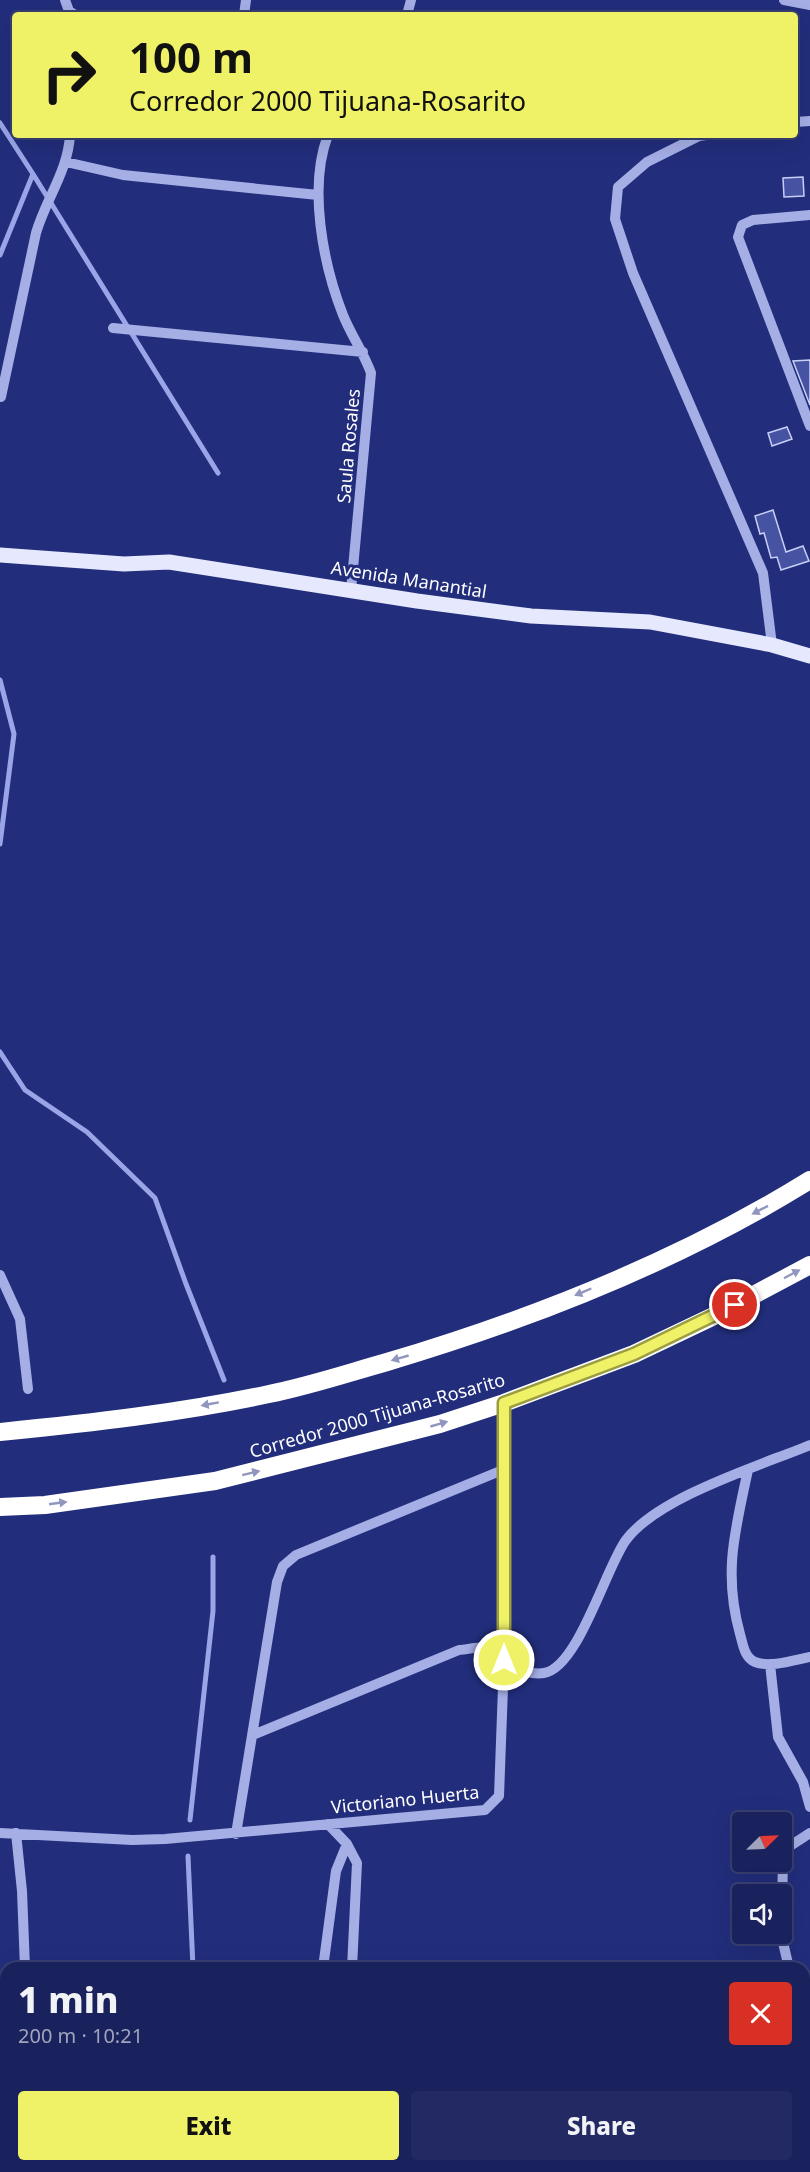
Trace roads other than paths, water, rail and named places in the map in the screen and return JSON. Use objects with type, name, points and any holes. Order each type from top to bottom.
[{"type":"highway","points":[[0,1432],[118,1420],[270,1394],[423,1352],[507,1323],[677,1252],[777,1201],[810,1180]]},
{"type":"highway","name":"Corredor 2000 Tijuana-Rosarito","points":[[0,1507],[45,1505],[215,1481],[342,1450],[504,1403],[634,1354],[716,1315],[810,1264]]},
{"type":"main road","name":"Avenida Manantial","points":[[0,555],[124,564],[169,561],[531,616],[650,622],[772,645],[810,656]]},
{"type":"street","points":[[784,0],[810,5]]},
{"type":"street","points":[[1,397],[36,233],[41,216],[66,162],[70,138]]},
{"type":"street","name":"Saula Rosales","points":[[327,138],[322,149],[318,195],[323,239],[332,281],[344,317],[363,352],[371,373],[351,590]]},
{"type":"street","points":[[695,138],[647,162],[618,187],[615,219],[633,273],[763,573],[772,645]]},
{"type":"street","points":[[66,162],[123,175],[318,195]]},
{"type":"street","points":[[810,215],[753,220],[742,225],[738,237],[810,426]]},
{"type":"street","points":[[112,328],[363,352]]},
{"type":"street","points":[[798,396],[810,396]]},
{"type":"street","points":[[0,1275],[20,1319],[28,1389]]},
{"type":"street","name":"Victoriano Huerta","points":[[0,1833],[132,1840],[236,1834],[485,1810],[492,1805],[499,1796],[504,1660],[506,1469],[504,1403]]},
{"type":"street","points":[[252,1735],[459,1650],[483,1648],[524,1671],[545,1673],[559,1665],[578,1639],[625,1541],[645,1520],[685,1497],[810,1445]]},
{"type":"street","points":[[236,1834],[277,1582],[283,1566],[296,1555],[506,1469]]},
{"type":"street","points":[[748,1470],[733,1538],[730,1568],[734,1613],[744,1652],[754,1661],[770,1664],[810,1657]]},
{"type":"street","points":[[770,1664],[778,1737],[803,1782],[810,1808]]},
{"type":"street","points":[[328,1824],[347,1844],[357,1863],[352,1962]]},
{"type":"street","points":[[16,1833],[22,1891],[25,1962]]},
{"type":"street","points":[[783,1884],[783,1857],[790,1846],[810,1833]]},
{"type":"street","points":[[324,1962],[336,1871],[347,1844]]},
{"type":"street","points":[[784,1944],[788,1962]]},
{"type":"waterway","points":[[0,123],[33,174],[0,255]]},
{"type":"waterway","points":[[33,174],[218,473]]},
{"type":"waterway","points":[[0,680],[14,734],[0,844]]},
{"type":"waterway","points":[[0,1052],[25,1090],[87,1132],[155,1198],[224,1380]]},
{"type":"waterway","points":[[190,1820],[213,1611],[213,1557]]},
{"type":"waterway","points":[[188,1856],[193,1962]]}]
